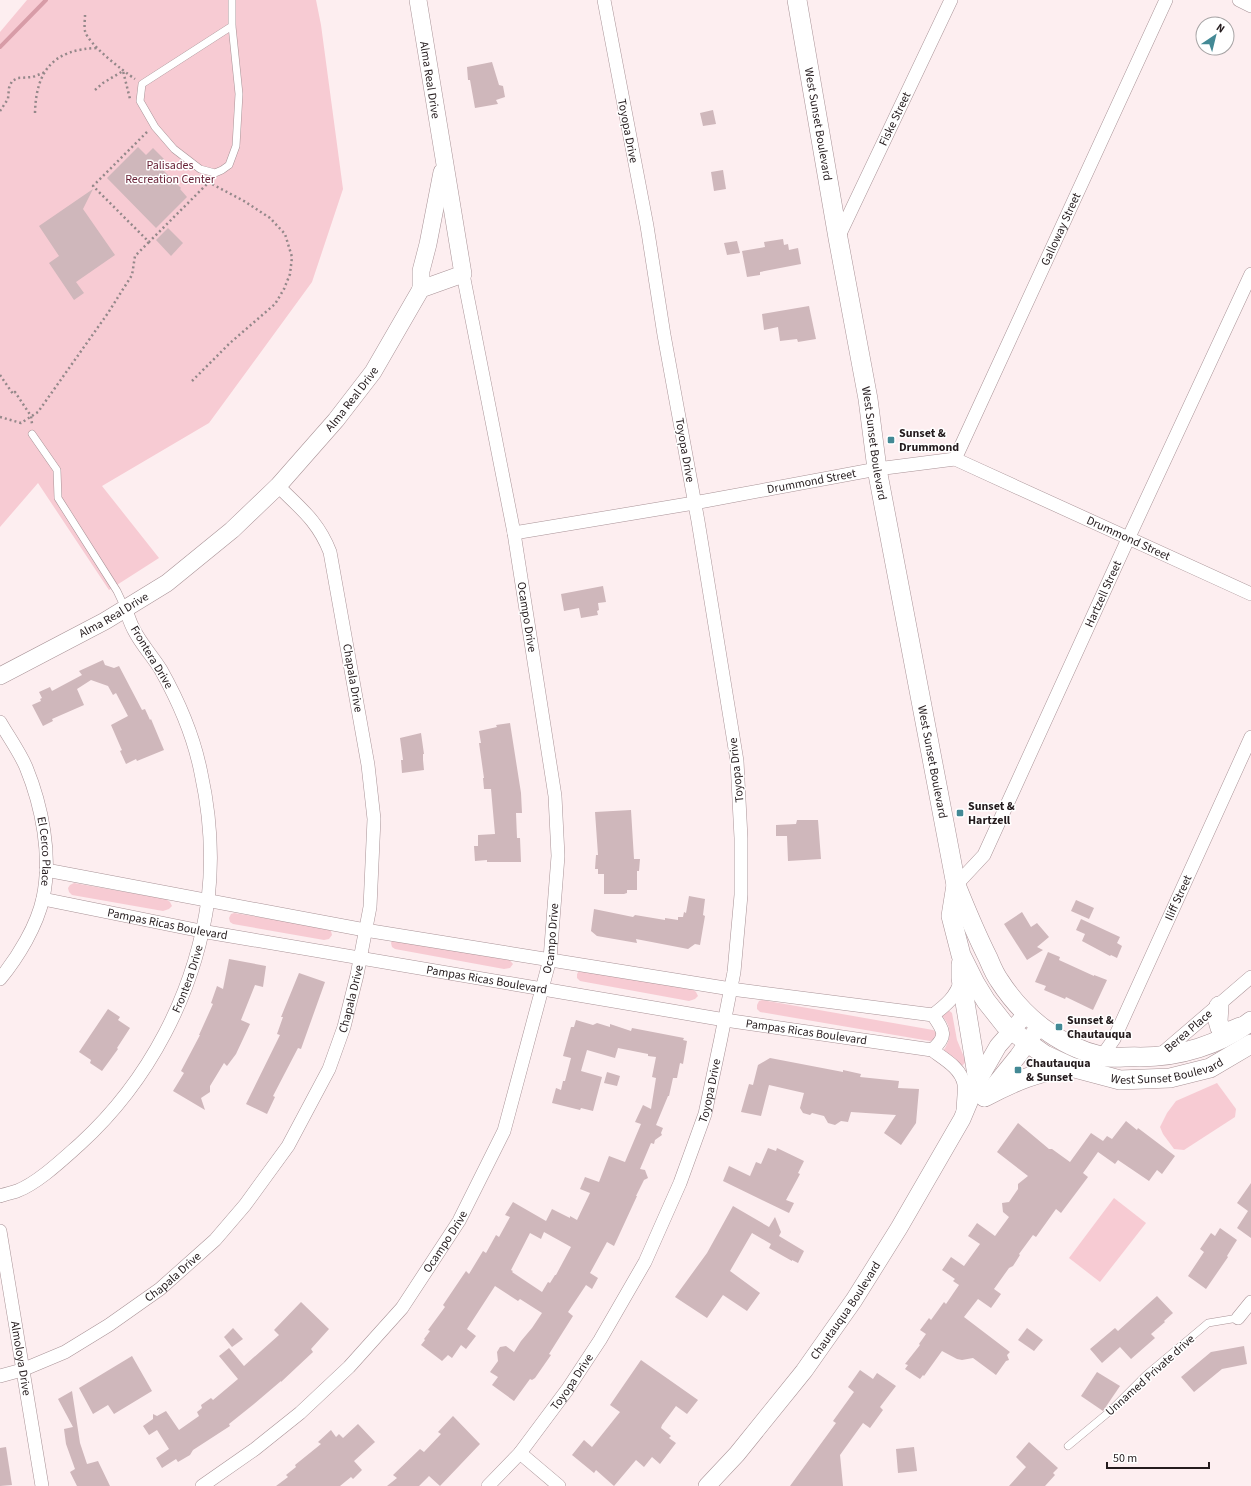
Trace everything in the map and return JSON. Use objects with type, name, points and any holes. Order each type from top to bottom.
[{"type":"main road","name":"West Sunset Boulevard","points":[[797,0],[838,238],[868,399],[877,469],[956,885],[976,935],[998,979],[1017,1005],[1033,1020],[1054,1036],[1074,1048],[1102,1056],[1158,1057],[1183,1052],[1217,1041],[1250,1022]]},
{"type":"main road","name":"West Sunset Boulevard","points":[[956,885],[951,916],[961,955],[975,983],[986,1001],[1005,1025],[1045,1055],[1071,1067],[1120,1080],[1170,1078],[1210,1068],[1251,1044]]},
{"type":"main road","points":[[961,955],[961,978],[982,1089],[1015,1081],[1052,1069],[1071,1067]]},
{"type":"main road","points":[[1219,1006],[1218,1021],[1220,1028],[1228,1032],[1250,1022]]},
{"type":"street","name":"Alma Real Drive","points":[[418,0],[463,274]]},
{"type":"street","name":"Toyopa Drive","points":[[488,1486],[520,1453],[567,1390],[600,1340],[645,1262],[680,1182],[705,1114],[725,1020],[731,989],[741,895],[741,838],[737,761],[664,335],[647,226],[604,0]]},
{"type":"street","name":"Fiske Street","points":[[838,238],[951,0]]},
{"type":"street","name":"Galloway Street","points":[[955,459],[1166,0]]},
{"type":"street","points":[[1239,0],[1251,6]]},
{"type":"street","points":[[444,162],[428,244],[421,271],[421,289],[463,274]]},
{"type":"street","name":"Ocampo Drive","points":[[202,1486],[255,1449],[300,1413],[349,1367],[402,1308],[459,1221],[504,1131],[550,959],[558,856],[555,796],[514,533],[463,274]]},
{"type":"street","name":"Hartzell Street","points":[[956,885],[984,855],[1128,538],[1251,274]]},
{"type":"street","name":"Alma Real Drive","points":[[0,676],[105,621],[166,583],[232,530],[278,486],[336,420],[373,372],[421,289]]},
{"type":"street","name":"Drummond Street","points":[[514,533],[694,503],[877,469],[955,459],[1251,594]]},
{"type":"street","name":"Chapala Drive","points":[[0,1376],[22,1370],[65,1352],[110,1325],[160,1289],[215,1240],[245,1205],[288,1146],[328,1069],[344,1028],[357,975],[370,907],[374,819],[368,765],[330,552],[325,539],[313,520],[278,486]]},
{"type":"street","name":"Frontera Drive","points":[[0,1196],[31,1184],[68,1155],[98,1128],[141,1074],[168,1029],[181,1003],[198,945],[208,901],[210,876],[209,821],[201,772],[190,734],[176,699],[160,670],[134,631],[125,608]]},
{"type":"street","name":"El Cerco Place","points":[[0,722],[25,765],[36,793],[44,832],[46,870],[43,899],[33,924],[21,950],[0,979]]},
{"type":"street","name":"Iliff Street","points":[[1102,1056],[1114,1039],[1251,737]]},
{"type":"street","points":[[46,870],[365,930],[731,989],[933,1016],[942,1028],[944,1035],[941,1042],[932,1050]]},
{"type":"street","name":"Pampas Ricas Boulevard","points":[[43,899],[201,931],[542,989],[725,1020],[932,1050],[949,1062],[960,1074],[964,1083],[962,1119]]},
{"type":"street","points":[[1219,1006],[1251,977]]},
{"type":"street","points":[[933,1016],[950,1002],[955,995],[961,978]]},
{"type":"street","name":"Berea Place","points":[[1158,1057],[1219,1006]]},
{"type":"street","name":"Chautauqua Boulevard","points":[[982,1089],[998,1046],[1013,1031],[1033,1020]]},
{"type":"street","name":"Chautauqua Boulevard","points":[[708,1486],[738,1454],[804,1371],[854,1300],[899,1228],[962,1119],[982,1089],[1028,1043],[1033,1020]]},
{"type":"street","name":"Almoloya Drive","points":[[0,1231],[42,1486]]},
{"type":"street","points":[[1238,1318],[1251,1302]]},
{"type":"street","points":[[520,1453],[558,1486]]},
{"type":"lane","points":[[232,0],[232,26],[239,94],[236,146],[229,165],[215,173],[200,169],[174,149],[155,127],[140,101],[142,84],[232,26]]},
{"type":"lane","points":[[32,434],[57,470],[58,498],[117,591],[125,608]]},
{"type":"lane","name":"Unnamed Private drive","points":[[1068,1446],[1109,1412],[1146,1375],[1208,1323],[1238,1318]]},
{"type":"path","points":[[85,15],[86,32],[98,48],[123,71],[142,84]]},
{"type":"path","points":[[35,113],[35,102],[41,79],[54,61],[68,52],[86,48],[98,48]]},
{"type":"path","points":[[95,90],[103,83],[123,71]]},
{"type":"path","points":[[0,111],[8,99],[9,88],[12,81],[18,78],[33,77],[45,72]]},
{"type":"path","points":[[148,131],[93,186],[149,242]]},
{"type":"path","points":[[0,417],[21,423],[38,412],[132,276],[134,256],[208,183]]},
{"type":"path","points":[[192,381],[230,343],[275,304],[284,289],[290,274],[292,257],[285,234],[270,218],[244,201]]},
{"type":"path","points":[[0,375],[12,394],[15,392],[31,416]]},
{"type":"green space","name":"Palisades Recreation Center","points":[[27,0],[316,0],[321,25],[343,189],[312,282],[209,423],[102,486],[159,558],[109,590],[38,483],[0,527],[0,32]]},
{"type":"green space","points":[[74,883],[166,899],[172,906],[163,911],[72,895],[68,888]]},
{"type":"green space","points":[[234,913],[327,928],[331,931],[332,935],[329,939],[324,940],[233,924],[230,922],[229,918],[231,914]]},
{"type":"green space","points":[[393,939],[507,957],[513,964],[510,968],[504,969],[395,949],[392,947],[391,943]]},
{"type":"green space","points":[[579,971],[692,989],[698,996],[689,1001],[580,981],[577,978]]},
{"type":"green space","points":[[762,1000],[933,1030],[938,1036],[935,1040],[930,1041],[760,1012],[757,1009],[757,1005],[759,1001]]},
{"type":"green space","points":[[947,1009],[952,1013],[957,1040],[966,1062],[962,1066],[943,1051],[948,1042],[950,1032],[945,1019],[941,1015]]},
{"type":"green space","points":[[1217,1083],[1236,1109],[1235,1117],[1184,1150],[1174,1149],[1163,1134],[1160,1127],[1167,1113],[1176,1101]]},
{"type":"green space","points":[[1114,1198],[1146,1223],[1100,1282],[1069,1258]]},
{"type":"building","points":[[492,62],[499,85],[503,86],[505,97],[496,100],[498,104],[475,108],[470,80],[468,80],[467,67]]},
{"type":"building","points":[[713,110],[716,124],[703,126],[700,113]]},
{"type":"building","points":[[138,147],[146,155],[153,148],[164,159],[158,165],[181,188],[180,189],[187,197],[156,228],[107,178]]},
{"type":"building","points":[[723,170],[726,189],[714,191],[711,172]]},
{"type":"building","points":[[93,189],[83,209],[115,255],[76,282],[84,293],[74,300],[49,263],[59,256],[39,226]]},
{"type":"building","points":[[168,228],[183,243],[171,256],[156,240]]},
{"type":"building","points":[[783,239],[784,245],[788,244],[789,250],[798,248],[801,264],[760,272],[760,275],[747,277],[742,251],[765,247],[764,242]]},
{"type":"building","points":[[737,241],[740,253],[727,255],[724,243]]},
{"type":"building","points":[[809,306],[816,339],[798,342],[797,339],[780,341],[778,327],[764,330],[762,314]]},
{"type":"building","points":[[603,586],[606,602],[598,603],[598,615],[581,618],[579,608],[564,611],[561,594]]},
{"type":"building","points":[[103,660],[105,665],[114,668],[119,666],[142,710],[145,709],[150,720],[151,719],[164,750],[137,761],[136,759],[126,764],[120,751],[122,750],[111,725],[128,716],[116,693],[113,695],[108,686],[91,680],[77,689],[84,705],[52,719],[53,721],[43,726],[32,705],[41,701],[40,699],[42,698],[39,692],[50,687],[52,691],[82,675],[79,671]]},
{"type":"building","points":[[510,723],[521,793],[522,813],[516,813],[517,838],[520,838],[521,862],[487,862],[487,860],[475,861],[474,846],[478,846],[478,835],[495,834],[491,789],[484,789],[479,731],[497,727],[496,725]]},
{"type":"building","points":[[421,733],[424,754],[424,770],[402,773],[401,760],[403,760],[400,738]]},
{"type":"building","points":[[631,810],[634,859],[640,859],[639,871],[637,871],[637,890],[627,890],[627,893],[624,894],[604,894],[604,874],[598,874],[598,869],[595,869],[596,855],[598,855],[595,812]]},
{"type":"building","points":[[797,820],[818,820],[821,859],[788,861],[787,836],[776,836],[776,825],[796,824]]},
{"type":"building","points":[[689,896],[705,899],[703,915],[705,916],[700,945],[695,944],[688,949],[636,939],[637,943],[597,936],[591,931],[594,909],[633,917],[635,915],[665,920],[665,918],[678,920],[678,917],[683,917],[684,912],[686,913]]},
{"type":"building","points":[[1076,900],[1094,908],[1089,919],[1071,911]]},
{"type":"building","points":[[1022,912],[1031,927],[1037,923],[1049,937],[1037,947],[1043,950],[1027,960],[1004,924]]},
{"type":"building","points":[[1081,919],[1120,937],[1117,943],[1122,946],[1117,958],[1111,955],[1110,956],[1082,941],[1085,934],[1076,930]]},
{"type":"building","points":[[1048,952],[1060,957],[1059,960],[1094,976],[1107,980],[1093,1010],[1066,997],[1065,999],[1044,990],[1046,986],[1035,982]]},
{"type":"building","points":[[229,959],[266,966],[263,987],[255,985],[241,1020],[250,1024],[236,1054],[227,1066],[224,1063],[210,1086],[210,1092],[201,1098],[205,1110],[173,1091],[184,1073],[181,1071],[200,1035],[213,1004],[211,1003],[217,986],[223,989]]},
{"type":"building","points":[[299,973],[325,982],[301,1049],[298,1048],[273,1096],[275,1097],[267,1114],[246,1104],[280,1035],[277,1034],[283,1017],[281,1017]]},
{"type":"building","points":[[108,1009],[120,1017],[118,1020],[130,1028],[117,1048],[118,1049],[102,1071],[90,1063],[91,1060],[79,1052]]},
{"type":"building","points":[[576,1020],[593,1025],[597,1023],[610,1027],[610,1024],[631,1031],[632,1028],[684,1038],[683,1040],[687,1041],[683,1064],[680,1063],[677,1078],[673,1078],[669,1096],[656,1125],[663,1128],[661,1133],[662,1135],[655,1140],[654,1144],[651,1143],[640,1169],[645,1170],[648,1178],[644,1180],[636,1196],[614,1246],[607,1242],[590,1273],[598,1278],[592,1289],[586,1285],[568,1312],[573,1316],[549,1354],[551,1355],[535,1378],[532,1380],[530,1379],[514,1401],[492,1385],[498,1377],[490,1372],[498,1361],[497,1352],[500,1347],[506,1346],[514,1352],[542,1313],[520,1299],[518,1301],[495,1286],[467,1329],[476,1336],[466,1349],[461,1345],[452,1358],[448,1355],[442,1361],[421,1345],[430,1331],[428,1330],[445,1307],[443,1305],[466,1271],[469,1274],[483,1251],[486,1253],[496,1235],[499,1237],[510,1217],[505,1215],[513,1202],[546,1221],[552,1209],[577,1220],[590,1193],[580,1189],[585,1177],[599,1182],[609,1156],[625,1162],[641,1124],[635,1122],[643,1105],[651,1109],[656,1078],[652,1077],[656,1057],[618,1048],[615,1058],[587,1050],[581,1071],[602,1077],[593,1111],[581,1108],[580,1110],[552,1103],[556,1088],[561,1090],[563,1081],[565,1081],[571,1058],[563,1056],[571,1027],[574,1027]],"holes":[[[544,1232],[571,1247],[556,1275],[550,1283],[548,1282],[542,1292],[511,1270],[530,1233],[541,1239]]]},
{"type":"building","points":[[770,1058],[843,1072],[843,1070],[861,1074],[860,1077],[899,1081],[898,1088],[919,1089],[916,1123],[901,1145],[884,1133],[896,1115],[851,1112],[848,1122],[841,1121],[835,1125],[828,1123],[824,1116],[812,1113],[810,1115],[803,1113],[800,1108],[804,1093],[769,1085],[761,1116],[741,1112],[749,1084],[753,1085],[758,1065]]},
{"type":"building","points":[[607,1072],[620,1076],[617,1086],[604,1083]]},
{"type":"building","points":[[1126,1121],[1137,1130],[1138,1128],[1175,1156],[1162,1174],[1157,1170],[1149,1181],[1118,1160],[1115,1164],[1098,1152],[1083,1173],[1088,1177],[1061,1213],[1056,1209],[1036,1237],[1033,1235],[1019,1254],[1020,1255],[1013,1266],[1009,1268],[994,1289],[1001,1294],[991,1308],[978,1299],[964,1317],[1010,1352],[1007,1355],[1009,1360],[1006,1361],[996,1375],[973,1358],[962,1360],[957,1359],[942,1351],[924,1376],[923,1375],[920,1379],[905,1369],[908,1365],[905,1364],[920,1345],[919,1344],[926,1334],[920,1330],[929,1318],[931,1320],[944,1302],[946,1304],[959,1285],[953,1281],[955,1279],[942,1270],[951,1257],[964,1266],[980,1244],[968,1236],[977,1223],[995,1236],[1009,1217],[1003,1212],[1002,1203],[1009,1202],[1018,1189],[1018,1184],[1028,1176],[997,1152],[1018,1123],[1049,1149],[1052,1149],[1070,1162],[1091,1133],[1103,1141],[1107,1136],[1112,1139]]},
{"type":"building","points":[[768,1148],[776,1151],[777,1148],[804,1161],[798,1173],[800,1174],[786,1200],[794,1203],[789,1213],[723,1181],[729,1166],[750,1176],[756,1162],[761,1164]]},
{"type":"building","points":[[1251,1183],[1251,1238],[1237,1228],[1248,1211],[1237,1203]]},
{"type":"building","points":[[733,1206],[769,1227],[775,1217],[781,1232],[779,1236],[804,1251],[798,1263],[792,1261],[769,1248],[771,1244],[752,1233],[730,1271],[760,1293],[747,1311],[723,1295],[707,1318],[675,1297],[707,1253]]},
{"type":"building","points":[[1220,1228],[1237,1240],[1227,1256],[1228,1257],[1206,1289],[1188,1276],[1204,1252],[1200,1249],[1211,1233],[1215,1236]]},
{"type":"building","points":[[1157,1296],[1173,1313],[1151,1334],[1155,1338],[1131,1359],[1120,1347],[1102,1363],[1090,1349],[1115,1328],[1118,1331]]},
{"type":"building","points":[[301,1302],[329,1329],[311,1349],[313,1352],[281,1382],[229,1424],[230,1426],[193,1450],[190,1455],[178,1462],[176,1459],[162,1468],[156,1458],[169,1449],[157,1430],[149,1435],[143,1426],[153,1419],[153,1414],[157,1416],[166,1411],[179,1430],[199,1416],[197,1412],[202,1408],[201,1405],[211,1398],[213,1400],[238,1379],[219,1356],[229,1348],[244,1366],[279,1335],[274,1330]]},
{"type":"building","points":[[233,1328],[243,1339],[232,1347],[224,1337]]},
{"type":"building","points":[[1027,1328],[1043,1340],[1034,1351],[1018,1340]]},
{"type":"building","points":[[1244,1346],[1247,1364],[1222,1369],[1194,1392],[1181,1377],[1211,1352]]},
{"type":"building","points":[[132,1356],[152,1391],[114,1414],[108,1405],[93,1414],[79,1388]]},
{"type":"building","points":[[641,1360],[698,1400],[687,1414],[676,1406],[662,1425],[661,1428],[671,1436],[669,1438],[676,1443],[660,1464],[652,1457],[644,1467],[636,1460],[614,1486],[596,1470],[594,1473],[572,1455],[584,1440],[592,1447],[620,1412],[610,1405]]},
{"type":"building","points":[[860,1370],[873,1379],[877,1373],[896,1386],[880,1407],[883,1410],[870,1428],[863,1423],[840,1455],[843,1486],[790,1486],[836,1423],[833,1421],[854,1392],[848,1387]]},
{"type":"building","points":[[1097,1372],[1120,1386],[1103,1411],[1081,1396]]},
{"type":"building","points":[[72,1391],[80,1443],[87,1464],[98,1461],[110,1486],[77,1486],[70,1472],[75,1469],[66,1444],[64,1429],[73,1427],[58,1399]]},
{"type":"building","points":[[453,1416],[480,1444],[440,1486],[429,1476],[419,1486],[387,1486],[397,1478],[393,1475],[420,1449],[424,1452],[441,1434],[438,1432]]},
{"type":"building","points":[[358,1424],[375,1442],[354,1461],[362,1470],[353,1479],[351,1477],[340,1486],[276,1486],[288,1477],[286,1475],[296,1467],[295,1465],[321,1444],[318,1442],[331,1430],[336,1437],[339,1434],[343,1438]]},
{"type":"building","points":[[1029,1442],[1058,1468],[1053,1473],[1055,1475],[1045,1486],[1009,1486],[1026,1467],[1016,1457]]},
{"type":"building","points":[[6,1447],[12,1485],[0,1486],[0,1448]]},
{"type":"building","points":[[914,1447],[917,1471],[898,1473],[896,1449]]},
{"type":"waterway","points":[[0,47],[46,0]]},
{"type":"place","name":"Sunset & Drummond","points":[[891,440]]},
{"type":"place","name":"Sunset & Hartzell","points":[[960,813]]},
{"type":"place","name":"Sunset & Chautauqua","points":[[1059,1027]]},
{"type":"place","name":"Chautauqua & Sunset","points":[[1018,1070]]}]
